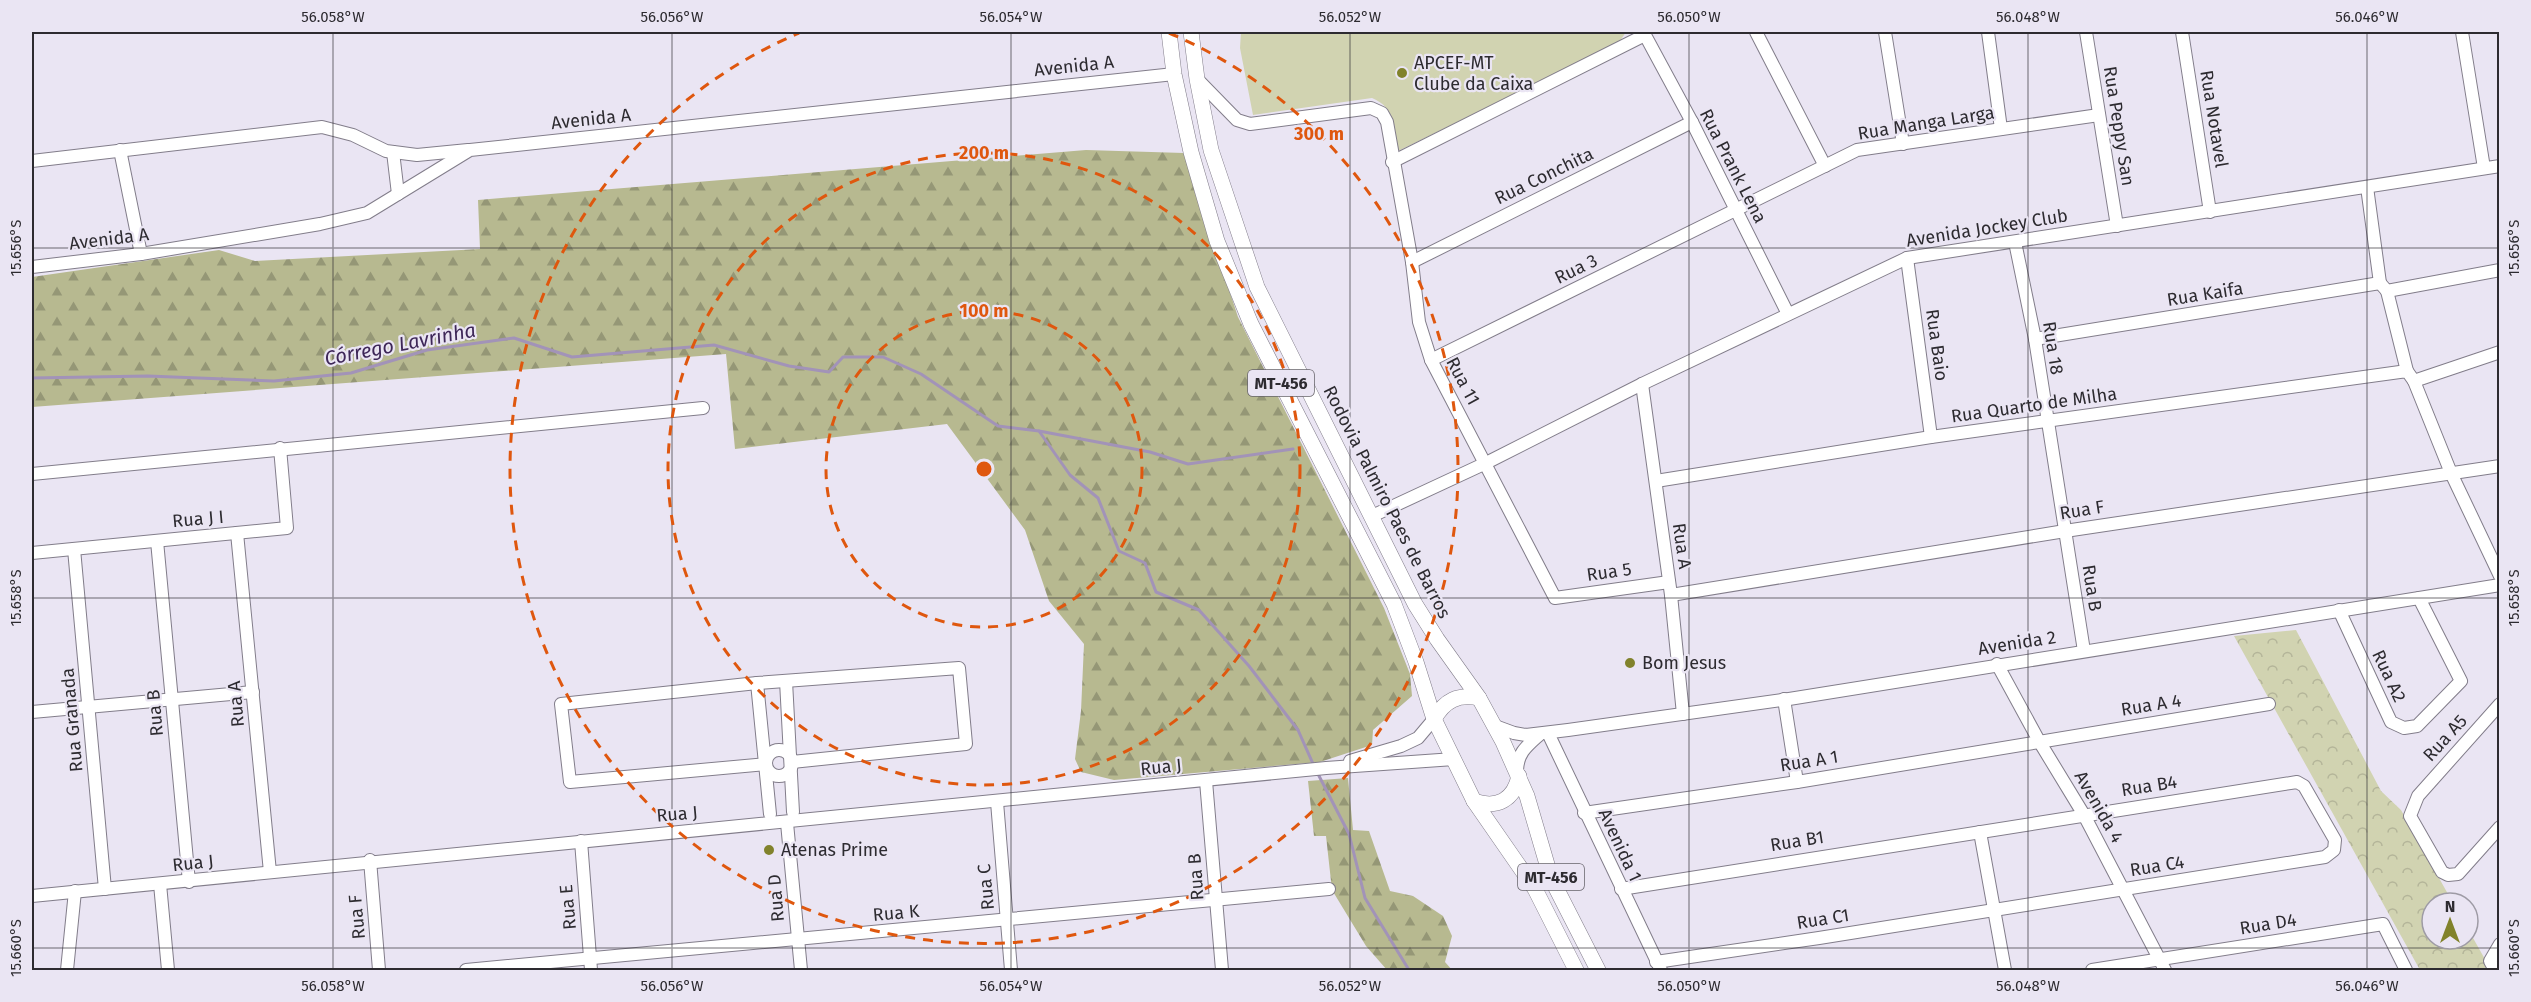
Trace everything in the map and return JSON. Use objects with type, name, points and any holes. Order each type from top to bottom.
[{"type":"main road","name":"MT-456","points":[[1169,32],[1174,74],[1191,152],[1217,241],[1251,324],[1394,603],[1434,719],[1474,801],[1535,889],[1576,970]]},
{"type":"main road","name":"Rodovia Palmiro Paes de Barros","points":[[1191,32],[1197,80],[1211,150],[1257,287],[1415,604],[1479,698],[1495,726],[1518,773],[1551,878],[1598,970]]},
{"type":"main road","points":[[1434,719],[1441,707],[1452,699],[1466,696],[1479,698]]},
{"type":"main road","points":[[1474,801],[1484,804],[1503,801],[1517,786],[1518,773]]},
{"type":"street","points":[[1756,32],[1825,166]]},
{"type":"street","points":[[1885,32],[1904,144]]},
{"type":"street","points":[[1988,32],[2001,129]]},
{"type":"street","name":"Rua Peppy San","points":[[2086,32],[2117,226]]},
{"type":"street","name":"Rua Notavel","points":[[2182,32],[2210,212]]},
{"type":"street","points":[[2462,32],[2484,168]]},
{"type":"street","points":[[1392,162],[1646,33]]},
{"type":"street","name":"Rua Prank Lena","points":[[1646,33],[1788,314]]},
{"type":"street","name":"Avenida A","points":[[32,267],[141,254],[320,224],[367,213],[470,150],[1174,74]]},
{"type":"street","name":"Rua 11","points":[[1197,80],[1237,120],[1250,124],[1371,108],[1382,113],[1387,122],[1392,162],[1412,262],[1419,322],[1431,360],[1555,598]]},
{"type":"street","name":"Rua Manga Larga","points":[[1736,211],[1857,150],[2099,115]]},
{"type":"street","name":"Rua Conchita","points":[[1412,262],[1692,122]]},
{"type":"street","points":[[32,161],[322,127],[353,135],[386,151],[417,155],[470,150]]},
{"type":"street","points":[[120,150],[141,254]]},
{"type":"street","points":[[393,152],[398,194]]},
{"type":"street","name":"Avenida Jockey Club","points":[[1486,463],[1642,384],[1907,258],[2499,166]]},
{"type":"street","points":[[2367,187],[2384,287],[2410,376],[2451,473],[2499,576]]},
{"type":"street","name":"Rua 3","points":[[1431,360],[1736,211]]},
{"type":"street","name":"Rua 18","points":[[2016,242],[2035,339],[2046,422],[2065,531]]},
{"type":"street","name":"Rua Baio","points":[[1907,258],[1931,437]]},
{"type":"street","name":"Rua Kaifa","points":[[2035,339],[2499,270]]},
{"type":"street","name":"Rua Quarto de Milha","points":[[1656,481],[1931,437],[2410,376],[2499,352]]},
{"type":"street","name":"Rua A","points":[[1642,384],[1670,588],[1683,714]]},
{"type":"street","points":[[32,474],[702,408]]},
{"type":"street","name":"Rua J I","points":[[32,553],[287,528],[280,448]]},
{"type":"street","points":[[1372,516],[1486,463]]},
{"type":"street","name":"Rua F","points":[[1670,588],[2499,466]]},
{"type":"street","name":"Rua B","points":[[2065,531],[2084,651]]},
{"type":"street","name":"Rua A","points":[[237,533],[270,872]]},
{"type":"street","name":"Rua B","points":[[157,541],[189,882]]},
{"type":"street","name":"Rua Granada","points":[[74,549],[105,889]]},
{"type":"street","name":"Avenida 2","points":[[1495,726],[1515,734],[1544,734],[1784,699],[2499,585]]},
{"type":"street","name":"Rua 5","points":[[1555,598],[1670,588]]},
{"type":"street","name":"Rua A2","points":[[2338,610],[2391,722],[2404,728],[2417,726],[2461,681],[2418,598]]},
{"type":"street","name":"Avenida 4","points":[[1997,664],[2039,741],[2084,815],[2162,965]]},
{"type":"street","points":[[766,764],[570,782],[561,704],[758,683],[959,668],[966,744],[792,762]]},
{"type":"street","name":"Rua D","points":[[786,681],[792,762],[790,818],[801,970]]},
{"type":"street","points":[[758,683],[770,814]]},
{"type":"street","points":[[32,712],[253,692]]},
{"type":"street","points":[[1784,699],[1797,782]]},
{"type":"street","name":"Rua A 4","points":[[2039,741],[2269,704]]},
{"type":"street","name":"Rua A5","points":[[2499,704],[2418,796],[2410,816],[2442,872],[2448,875],[2458,874],[2499,827]]},
{"type":"street","name":"Rua J","points":[[1326,768],[1401,746],[1418,738],[1434,719]]},
{"type":"street","points":[[1518,773],[1517,759],[1523,749],[1544,734]]},
{"type":"street","name":"Avenida 1","points":[[1544,734],[1658,966]]},
{"type":"street","name":"Rua A 1","points":[[1584,813],[1797,782],[2039,741]]},
{"type":"street","points":[[775,751],[784,751],[792,762],[790,770],[780,776],[769,772],[766,764],[768,756],[775,751]]},
{"type":"street","name":"Rua J","points":[[32,896],[189,882],[370,860],[581,841],[790,818],[997,801],[1326,768],[1454,759]]},
{"type":"street","name":"Rua B","points":[[1206,781],[1222,970]]},
{"type":"street","name":"Rua B4","points":[[1980,832],[2297,782],[2304,786],[2335,840],[2334,850],[2325,858]]},
{"type":"street","name":"Rua C","points":[[997,801],[1011,970]]},
{"type":"street","points":[[1980,832],[2005,970]]},
{"type":"street","name":"Rua B1","points":[[1621,889],[1980,832]]},
{"type":"street","name":"Rua E","points":[[581,841],[591,965]]},
{"type":"street","name":"Rua C4","points":[[1994,910],[2325,858]]},
{"type":"street","name":"Rua F","points":[[370,860],[379,970]]},
{"type":"street","points":[[160,884],[168,970]]},
{"type":"street","name":"Rua K","points":[[466,970],[591,965],[798,940],[1329,889]]},
{"type":"street","points":[[67,970],[75,891]]},
{"type":"street","name":"Rua C1","points":[[1658,966],[1994,910]]},
{"type":"street","name":"Rua D4","points":[[2092,970],[2162,965],[2383,924],[2406,970]]},
{"type":"street","points":[[2493,965],[2499,944]]},
{"type":"green space","name":"APCEF-MT Clube da Caixa","points":[[1241,32],[1626,32],[1618,44],[1398,151],[1390,113],[1380,102],[1372,98],[1253,115],[1240,48]]},
{"type":"green space","points":[[1086,150],[1184,153],[1238,317],[1384,608],[1410,674],[1412,696],[1373,730],[1372,745],[1320,762],[1114,780],[1081,772],[1075,759],[1081,711],[1084,644],[1049,601],[1025,530],[947,424],[735,449],[726,354],[32,407],[32,277],[219,250],[255,261],[480,249],[478,200]]},
{"type":"green space","points":[[2296,630],[2381,791],[2401,810],[2446,891],[2420,891],[2420,951],[2480,950],[2491,970],[2420,970],[2234,636]]},
{"type":"green space","points":[[1348,778],[1353,830],[1369,831],[1390,891],[1413,896],[1443,916],[1452,936],[1445,962],[1452,970],[1387,970],[1366,946],[1332,890],[1326,836],[1314,836],[1308,781]]},
{"type":"waterway","name":"Córrego Lavrinha","points":[[32,378],[148,376],[274,381],[351,373],[427,350],[514,338],[572,357],[714,345],[789,366],[829,372],[843,357],[883,357],[921,374],[998,426],[1039,431],[1070,475],[1098,498],[1119,551],[1145,563],[1156,592],[1199,610],[1249,666],[1298,730],[1314,766]]},
{"type":"waterway","points":[[1039,431],[1150,452],[1188,464],[1293,449]]},
{"type":"waterway","name":"Córrego Lavrinha","points":[[1317,772],[1349,834],[1365,898],[1409,970]]},
{"type":"place","name":"APCEF-MT Clube da Caixa","points":[[1402,73]]},
{"type":"place","name":"Bom Jesus","points":[[1630,663]]},
{"type":"place","name":"Atenas Prime","points":[[769,850]]}]
